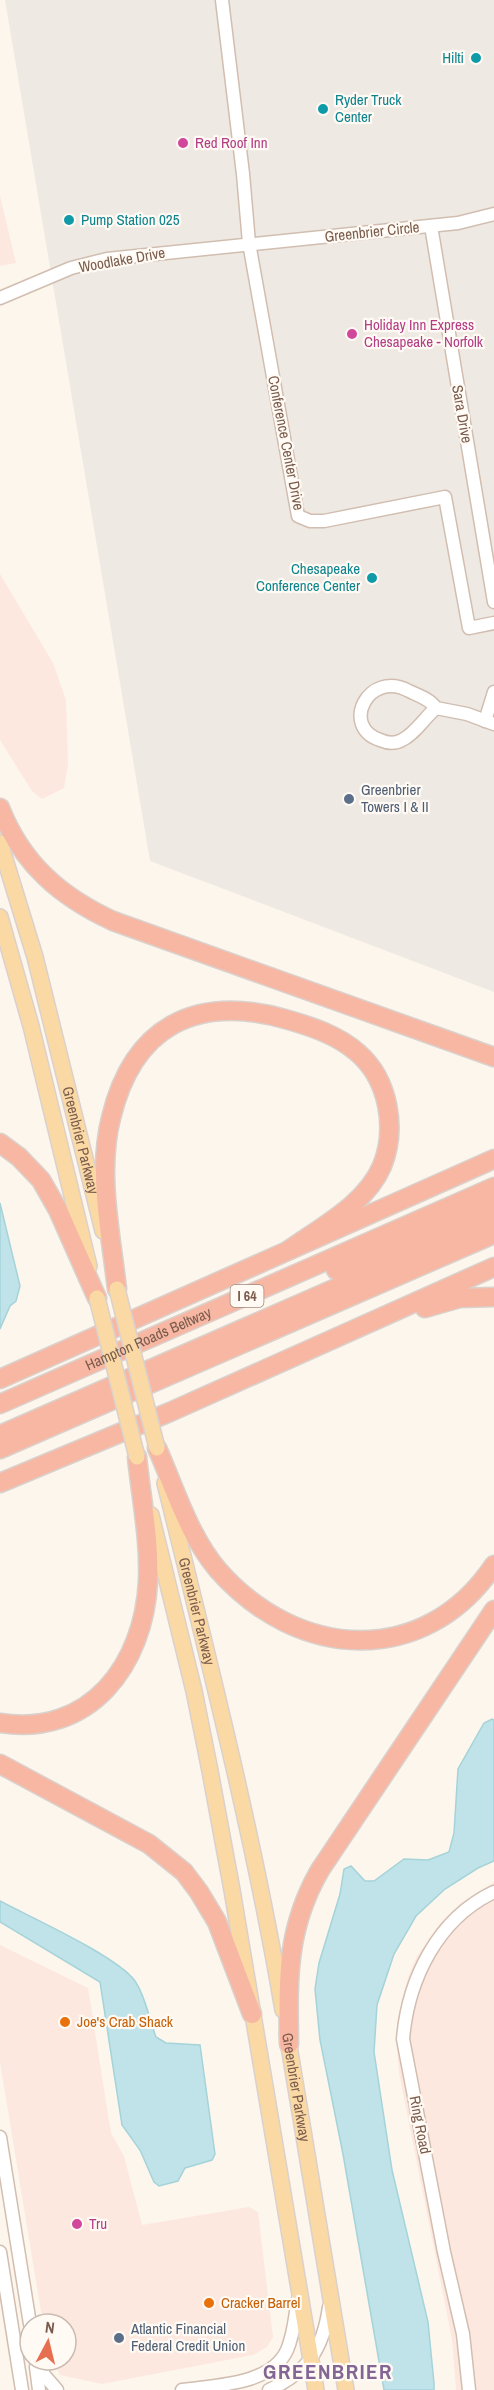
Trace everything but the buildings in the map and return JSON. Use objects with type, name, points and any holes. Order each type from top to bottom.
[{"type":"highway","points":[[0,808],[10,831],[33,864],[66,896],[93,912],[494,1057]]},
{"type":"highway","points":[[117,1289],[107,1194],[106,1156],[111,1118],[118,1095],[134,1060],[154,1039],[184,1020],[214,1010],[233,1009],[271,1014],[332,1035],[364,1058],[381,1084],[390,1121],[388,1143],[376,1176],[357,1200],[289,1250]]},
{"type":"highway","points":[[0,1143],[24,1161],[41,1180],[58,1210],[97,1298]]},
{"type":"highway","points":[[0,1379],[494,1159]]},
{"type":"highway","name":"Hampton Roads Beltway","points":[[0,1404],[494,1187]]},
{"type":"highway","points":[[0,1417],[494,1201]]},
{"type":"highway","points":[[0,1435],[494,1219]]},
{"type":"highway","points":[[0,1449],[494,1233]]},
{"type":"highway","points":[[0,1483],[170,1412],[494,1268]]},
{"type":"highway","points":[[335,1337],[442,1302],[494,1296]]},
{"type":"highway","points":[[157,1448],[196,1537],[219,1570],[258,1606],[292,1626],[306,1631],[364,1640],[408,1634],[431,1625],[459,1606],[494,1565]]},
{"type":"highway","points":[[0,1723],[33,1725],[65,1718],[83,1709],[107,1689],[126,1661],[142,1620],[148,1584],[137,1457]]},
{"type":"highway","points":[[0,1492],[48,1462]]},
{"type":"highway","points":[[289,2044],[288,1978],[294,1933],[305,1898],[320,1870],[494,1610]]},
{"type":"highway","points":[[0,1764],[149,1844],[184,1872],[217,1922],[252,2014]]},
{"type":"main road","name":"Greenbrier Parkway","points":[[0,843],[35,957],[244,1803],[268,1923],[346,2390]]},
{"type":"main road","name":"Greenbrier Parkway","points":[[0,917],[31,1026],[203,1731],[316,2390]]},
{"type":"street","points":[[222,0],[249,243]]},
{"type":"street","name":"Greenbrier Circle","points":[[249,243],[431,226],[475,220],[494,214]]},
{"type":"street","name":"Sara Drive","points":[[431,226],[494,602]]},
{"type":"street","name":"Woodlake Drive","points":[[0,298],[71,268],[107,259],[249,243]]},
{"type":"street","name":"Conference Center Drive","points":[[249,243],[297,516],[310,521],[324,521],[445,497],[469,628],[494,623]]},
{"type":"street","points":[[436,708],[409,736],[396,742],[387,742],[372,737],[363,727],[362,711],[367,696],[386,685],[404,688],[432,702],[436,708],[467,714],[489,722],[494,692]]},
{"type":"street","name":"Ring Road","points":[[469,2390],[463,2334],[444,2252],[403,2039],[405,2013],[411,1992],[430,1952],[457,1919],[472,1905],[494,1892]]},
{"type":"street","points":[[0,2137],[28,2312]]},
{"type":"street","points":[[0,2252],[22,2390]]},
{"type":"street","points":[[182,2390],[252,2378],[269,2372],[281,2361],[287,2349],[292,2334],[299,2292]]},
{"type":"street","points":[[269,2390],[290,2379],[311,2360],[323,2338],[331,2297]]},
{"type":"street","points":[[38,2372],[39,2390]]},
{"type":"street","points":[[43,2372],[57,2390]]},
{"type":"shaded area","points":[[5,0],[494,0],[494,992],[150,861]]},
{"type":"shaded area","points":[[0,196],[16,263],[0,266]]},
{"type":"shaded area","points":[[0,574],[53,663],[66,700],[68,765],[64,788],[42,799],[32,791],[0,740]]},
{"type":"shaded area","points":[[494,1882],[494,2390],[456,2390],[452,2339],[399,2073],[396,2038],[398,2017],[408,1978],[416,1958],[440,1923],[461,1903]]},
{"type":"shaded area","points":[[0,1945],[88,1988],[111,2133],[124,2156],[142,2225],[249,2207],[258,2212],[273,2337],[267,2347],[253,2355],[102,2384],[60,2375],[59,2372],[78,2372],[78,2312],[41,2312],[0,2062]]},
{"type":"water","points":[[0,1203],[20,1286],[16,1301],[10,1306],[0,1329]]},
{"type":"water","points":[[494,1720],[494,1861],[478,1868],[445,1889],[416,1916],[394,1954],[377,2005],[374,2052],[392,2170],[428,2322],[434,2383],[434,2390],[384,2390],[343,2154],[320,2040],[315,1989],[319,1963],[340,1894],[344,1869],[351,1866],[365,1881],[374,1881],[404,1859],[428,1860],[449,1852],[454,1833],[458,1769],[484,1723]]},
{"type":"water","points":[[0,1901],[92,1949],[125,1971],[135,1981],[142,1994],[156,2037],[166,2043],[200,2045],[215,2154],[212,2160],[185,2168],[178,2181],[159,2186],[154,2182],[140,2150],[122,2125],[100,1982],[0,1922]]},
{"type":"place","name":"Hilti","points":[[476,58]]},
{"type":"place","name":"Ryder Truck Center","points":[[323,109]]},
{"type":"place","name":"Red Roof Inn","points":[[183,143]]},
{"type":"place","name":"Pump Station 025","points":[[69,220]]},
{"type":"place","name":"Holiday Inn Express Chesapeake - Norfolk","points":[[352,334]]},
{"type":"place","name":"Chesapeake Conference Center","points":[[372,578]]},
{"type":"place","name":"Greenbrier Towers I & II","points":[[349,799]]},
{"type":"place","name":"Joe's Crab Shack","points":[[65,2022]]},
{"type":"place","name":"Tru","points":[[77,2224]]},
{"type":"place","name":"Cracker Barrel","points":[[209,2303]]},
{"type":"place","name":"Atlantic Financial Federal Credit Union","points":[[119,2338]]},
{"type":"district","name":"GREENBRIER","points":[[328,2372]]}]
